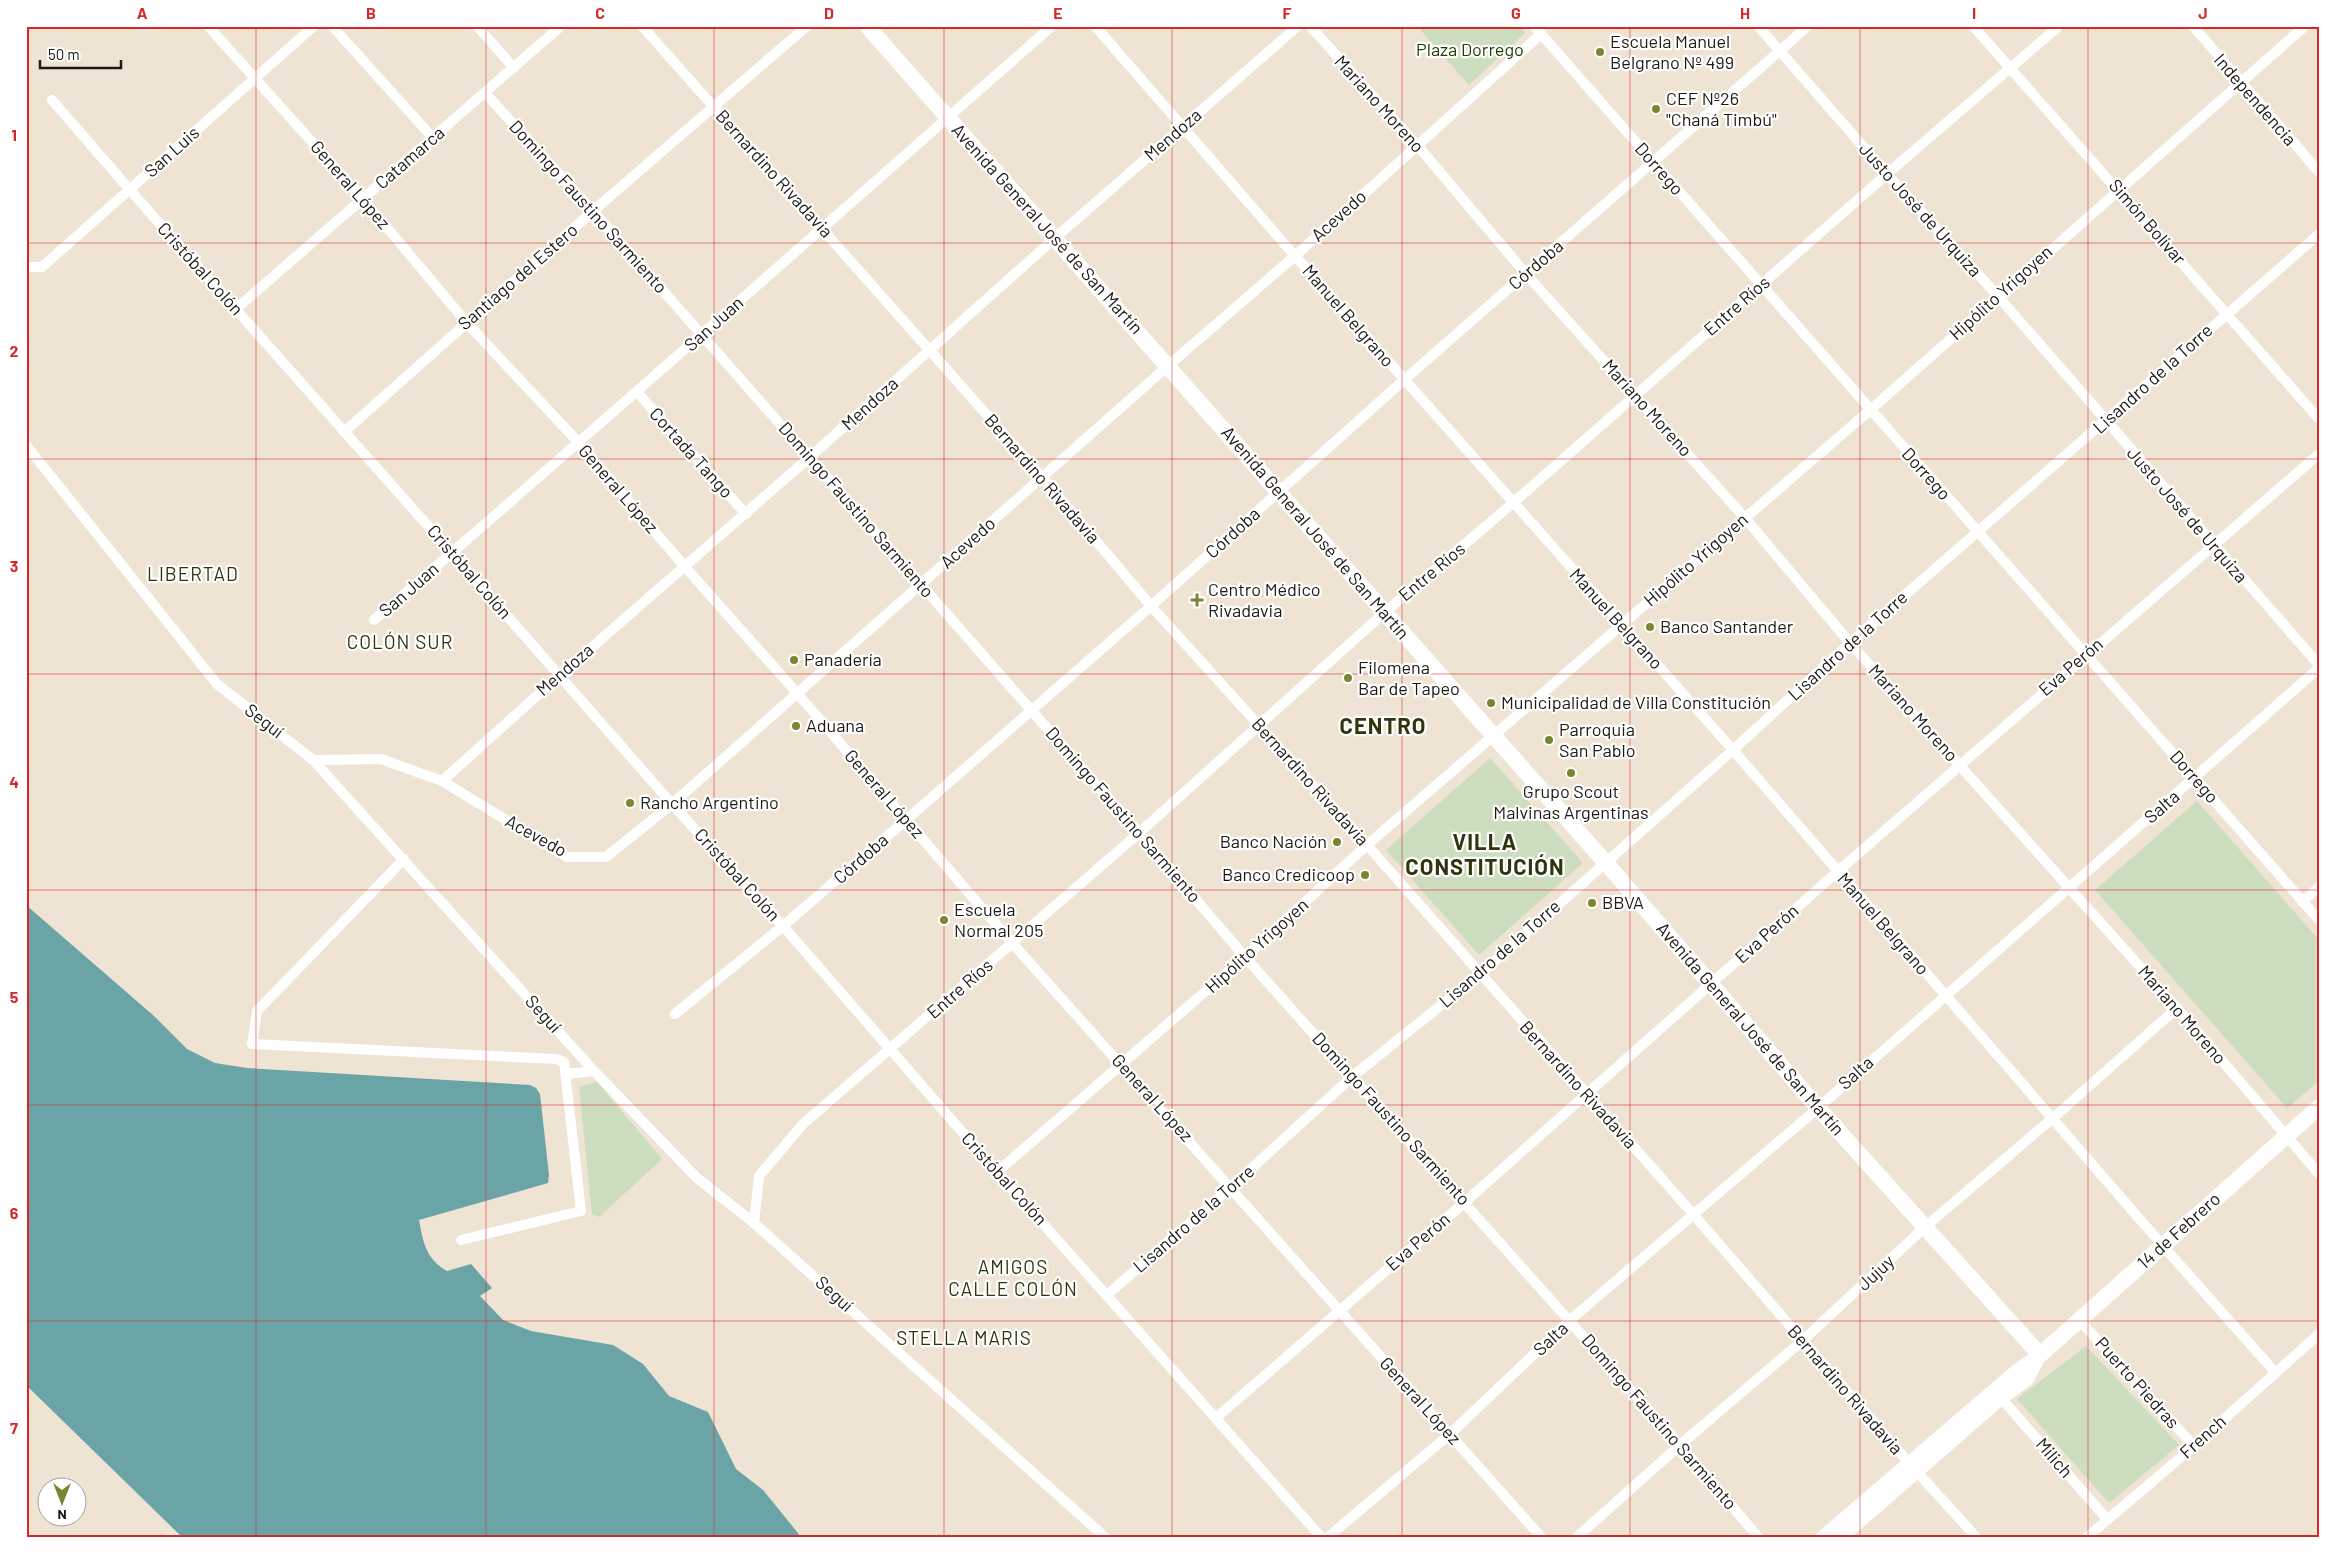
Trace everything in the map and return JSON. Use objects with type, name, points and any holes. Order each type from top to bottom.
[{"type":"main road","name":"Avenida General José de San Martín","points":[[867,26],[1169,365],[1493,737],[1606,862],[1818,1108],[2040,1355]]},
{"type":"main road","name":"14 de Febrero","points":[[1840,1538],[1912,1467],[2018,1370],[2040,1355],[2080,1321],[2319,1107]]},
{"type":"main road","name":"14 de Febrero","points":[[1822,1538],[2026,1379],[2040,1355]]},
{"type":"street","name":"General López","points":[[208,26],[364,199],[466,322],[579,443],[685,567],[798,692],[1013,944],[1232,1187],[1542,1538]]},
{"type":"street","name":"San Luis","points":[[26,267],[42,267],[314,26]]},
{"type":"street","points":[[332,26],[434,138]]},
{"type":"street","points":[[477,26],[514,68]]},
{"type":"street","name":"Catamarca","points":[[236,309],[561,26]]},
{"type":"street","name":"Bernardino Rivadavia","points":[[642,26],[822,227],[928,351],[1042,477],[1151,606],[1367,845],[1693,1214],[1912,1467],[1977,1538]]},
{"type":"street","name":"Santiago del Estero","points":[[344,432],[466,322],[807,26]]},
{"type":"street","name":"San Juan","points":[[374,620],[702,336],[822,227],[1052,26]]},
{"type":"street","name":"Manuel Belgrano","points":[[1095,26],[1404,380],[1733,750],[1837,872],[2275,1372]]},
{"type":"street","name":"Mendoza","points":[[442,781],[560,675],[746,514],[1055,238],[1298,26]]},
{"type":"street","name":"Mariano Moreno","points":[[1310,26],[1416,145],[1526,274],[1746,518],[1850,643],[2177,1008],[2319,1174]]},
{"type":"street","name":"Justo José de Urquiza","points":[[1758,26],[1887,174],[1997,295],[2319,667]]},
{"type":"street","name":"Córdoba","points":[[675,1014],[783,926],[906,820],[1808,26]]},
{"type":"street","name":"Simón Bolívar","points":[[1973,26],[2319,419]]},
{"type":"street","name":"Entre Ríos","points":[[754,1223],[759,1176],[803,1124],[1013,944],[1385,612],[1513,503],[1762,286],[1887,174],[2059,26]]},
{"type":"street","name":"Independencia","points":[[2193,26],[2240,83],[2319,172]]},
{"type":"street","name":"Hipólito Yrigoyen","points":[[997,1172],[1245,957],[1367,845],[1746,518],[1997,295],[2305,26]]},
{"type":"street","name":"Acevedo","points":[[313,760],[381,759],[442,781],[566,857],[606,857],[672,804],[1295,256],[1537,30]]},
{"type":"street","name":"Dorrego","points":[[1537,30],[2319,920]]},
{"type":"street","name":"Domingo Faustino Sarmiento","points":[[485,93],[593,211],[810,457],[1245,957],[1680,1445],[1759,1538]]},
{"type":"street","name":"Cristóbal Colón","points":[[52,100],[1322,1538]]},
{"type":"street","name":"Lisandro de la Torre","points":[[1107,1295],[1232,1187],[1353,1076],[1480,974],[1733,750],[1850,643],[2106,421],[2226,313],[2319,234]]},
{"type":"street","name":"Cortada Tango","points":[[637,392],[746,514]]},
{"type":"street","name":"Seguí","points":[[26,445],[217,684],[313,760],[594,1071],[697,1178],[754,1223],[1106,1538]]},
{"type":"street","name":"Eva Perón","points":[[1217,1417],[1465,1202],[1585,1093],[2086,654],[2319,454]]},
{"type":"street","name":"Salta","points":[[1327,1538],[1450,1434],[1570,1321],[1818,1108],[1944,994],[2196,778],[2319,667]]},
{"type":"street","points":[[404,859],[257,1011],[252,1044],[556,1059],[564,1062],[581,1211],[461,1240]]},
{"type":"street","points":[[2302,902],[2319,887]]},
{"type":"street","name":"Jujuy","points":[[1576,1538],[1680,1445],[1802,1341],[1925,1227],[2053,1118],[2177,1008]]},
{"type":"street","points":[[566,1074],[594,1071]]},
{"type":"street","name":"Puerto Piedras","points":[[2080,1321],[2194,1446]]},
{"type":"street","name":"French","points":[[2086,1538],[2194,1446],[2319,1334]]},
{"type":"street","name":"Milich","points":[[2001,1398],[2107,1519]]},
{"type":"green space","name":"Plaza Dorrego","points":[[1417,26],[1519,26],[1525,33],[1469,85]]},
{"type":"green space","points":[[1490,758],[1583,863],[1479,955],[1386,850]]},
{"type":"green space","points":[[2197,801],[2319,940],[2319,1081],[2287,1108],[2095,890]]},
{"type":"green space","points":[[597,1082],[662,1159],[599,1217],[592,1214],[579,1087]]},
{"type":"green space","points":[[2086,1346],[2179,1445],[2109,1503],[2017,1399]]},
{"type":"water","points":[[26,905],[154,1016],[187,1049],[215,1063],[247,1068],[530,1085],[536,1088],[540,1094],[549,1175],[548,1183],[419,1220],[424,1243],[430,1255],[434,1261],[447,1271],[471,1264],[492,1288],[480,1296],[503,1320],[531,1331],[613,1345],[643,1364],[669,1396],[708,1412],[736,1469],[763,1490],[802,1538],[183,1538],[26,1385]]},
{"type":"place","name":"Escuela Manuel Belgrano Nº 499","points":[[1600,52]]},
{"type":"place","name":"CEF Nº26 \"Chaná Timbú\"","points":[[1656,109]]},
{"type":"place","name":"Centro Médico Rivadavia","points":[[1197,600]]},
{"type":"place","name":"Banco Santander","points":[[1650,627]]},
{"type":"place","name":"Panadería","points":[[794,660]]},
{"type":"place","name":"Filomena Bar de Tapeo","points":[[1348,678]]},
{"type":"place","name":"Municipalidad de Villa Constitución","points":[[1491,703]]},
{"type":"place","name":"Aduana","points":[[796,726]]},
{"type":"place","name":"Parroquia San Pablo","points":[[1549,740]]},
{"type":"place","name":"Grupo Scout Malvinas Argentinas","points":[[1571,773]]},
{"type":"place","name":"Rancho Argentino","points":[[630,803]]},
{"type":"place","name":"Banco Nación","points":[[1337,842]]},
{"type":"place","name":"Banco Credicoop","points":[[1365,875]]},
{"type":"place","name":"BBVA","points":[[1592,903]]},
{"type":"place","name":"Escuela Normal 205","points":[[944,920]]},
{"type":"district","name":"LIBERTAD","points":[[193,574]]},
{"type":"district","name":"COLÓN SUR","points":[[400,642]]},
{"type":"district","name":"CENTRO","points":[[1383,726]]},
{"type":"district","name":"VILLA CONSTITUCIÓN","points":[[1485,854]]},
{"type":"district","name":"AMIGOS CALLE COLÓN","points":[[1013,1278]]},
{"type":"district","name":"STELLA MARIS","points":[[964,1338]]}]
